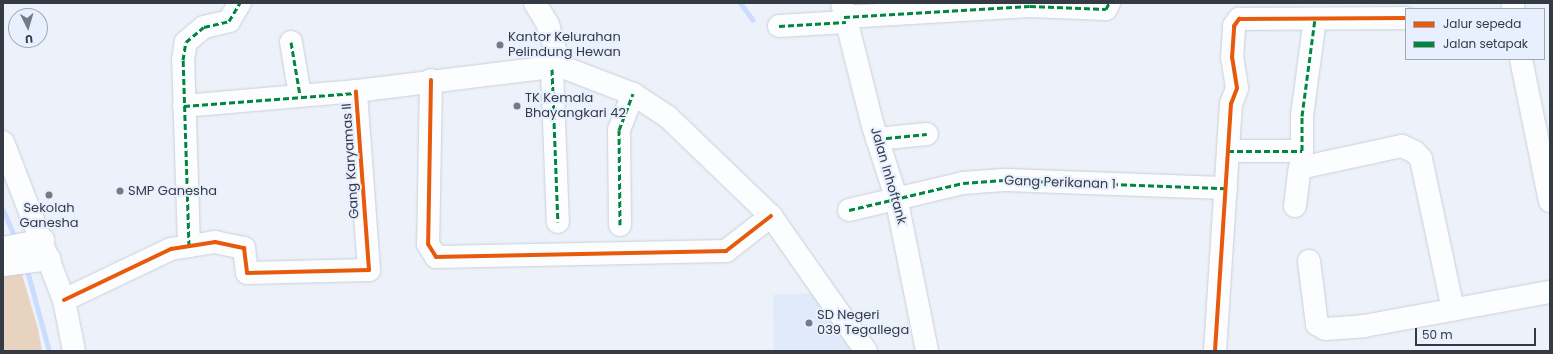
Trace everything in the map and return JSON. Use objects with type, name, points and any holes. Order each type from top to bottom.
[{"type":"street","points":[[64,300],[171,249],[189,246],[184,106],[186,42],[204,27],[229,21],[240,3]]},
{"type":"street","points":[[535,3],[548,25],[556,67],[558,222]]},
{"type":"street","points":[[779,26],[844,14],[1030,6],[1106,9],[1109,3]]},
{"type":"street","name":"Jalan Inhoftank","points":[[844,14],[877,139],[896,197],[926,351]]},
{"type":"street","points":[[1215,351],[1231,104],[1237,88],[1232,33],[1239,19],[1405,18]]},
{"type":"street","points":[[1228,151],[1302,151],[1302,116],[1315,19]]},
{"type":"street","points":[[291,42],[300,96]]},
{"type":"street","points":[[1521,60],[1550,201]]},
{"type":"street","points":[[184,106],[356,91],[431,80],[556,67],[633,94],[668,117],[771,216],[866,351]]},
{"type":"street","points":[[431,80],[428,244],[436,256],[726,251],[771,216]]},
{"type":"street","name":"Gang Karyamas II","points":[[189,246],[215,242],[244,248],[247,273],[369,270],[356,91]]},
{"type":"street","points":[[620,225],[619,130],[633,94]]},
{"type":"street","points":[[877,139],[927,134]]},
{"type":"street","points":[[3,142],[38,251],[64,300],[74,351]]},
{"type":"street","points":[[1295,206],[1300,168],[1402,146],[1415,152],[1421,159],[1453,310]]},
{"type":"street","name":"Gang Perikanan 1","points":[[849,210],[896,197],[963,183],[1004,180],[1226,188]]},
{"type":"street","points":[[3,248],[38,251]]},
{"type":"street","points":[[3,265],[38,251]]},
{"type":"street","points":[[1308,260],[1317,324],[1325,330],[1364,326],[1550,292]]},
{"type":"shaded area","points":[[21,271],[38,329],[42,351],[3,351],[3,272]]},
{"type":"shaded area","name":"SD Negeri 039 Tegallega","points":[[823,293],[863,351],[774,351],[773,295]]},
{"type":"waterway","points":[[740,3],[753,20]]},
{"type":"waterway","points":[[3,210],[16,241]]},
{"type":"waterway","points":[[26,267],[49,351]]},
{"type":"marked path","points":[[189,246],[183,60],[186,42],[204,27],[229,21],[240,3]]},
{"type":"marked path","points":[[844,17],[1030,6],[1106,9],[1109,3]]},
{"type":"marked path","points":[[1228,151],[1302,151],[1302,116],[1315,19]]},
{"type":"marked path","points":[[779,26],[846,22]]},
{"type":"marked path","points":[[291,42],[300,95]]},
{"type":"marked path","points":[[552,69],[558,222]]},
{"type":"marked path","points":[[184,106],[356,93]]},
{"type":"marked path","points":[[620,225],[619,130],[633,94]]},
{"type":"marked path","points":[[877,139],[927,134]]},
{"type":"marked path","points":[[849,210],[963,183],[1004,180],[1226,188]]},
{"type":"cycle path","points":[[1215,351],[1231,104],[1237,88],[1232,58],[1234,26],[1239,19],[1405,18]]},
{"type":"cycle path","points":[[431,80],[428,244],[436,257],[726,251],[771,216]]},
{"type":"cycle path","points":[[64,300],[171,249],[215,242],[244,248],[247,273],[369,270],[356,91]]},
{"type":"place","name":"Kantor Kelurahan Pelindung Hewan","points":[[500,45]]},
{"type":"place","name":"TK Kemala Bhayangkari 42","points":[[517,106]]},
{"type":"place","name":"SMP Ganesha","points":[[120,191]]},
{"type":"place","name":"Sekolah Ganesha","points":[[49,195]]},
{"type":"place","name":"SD Negeri 039 Tegallega","points":[[809,323]]}]
